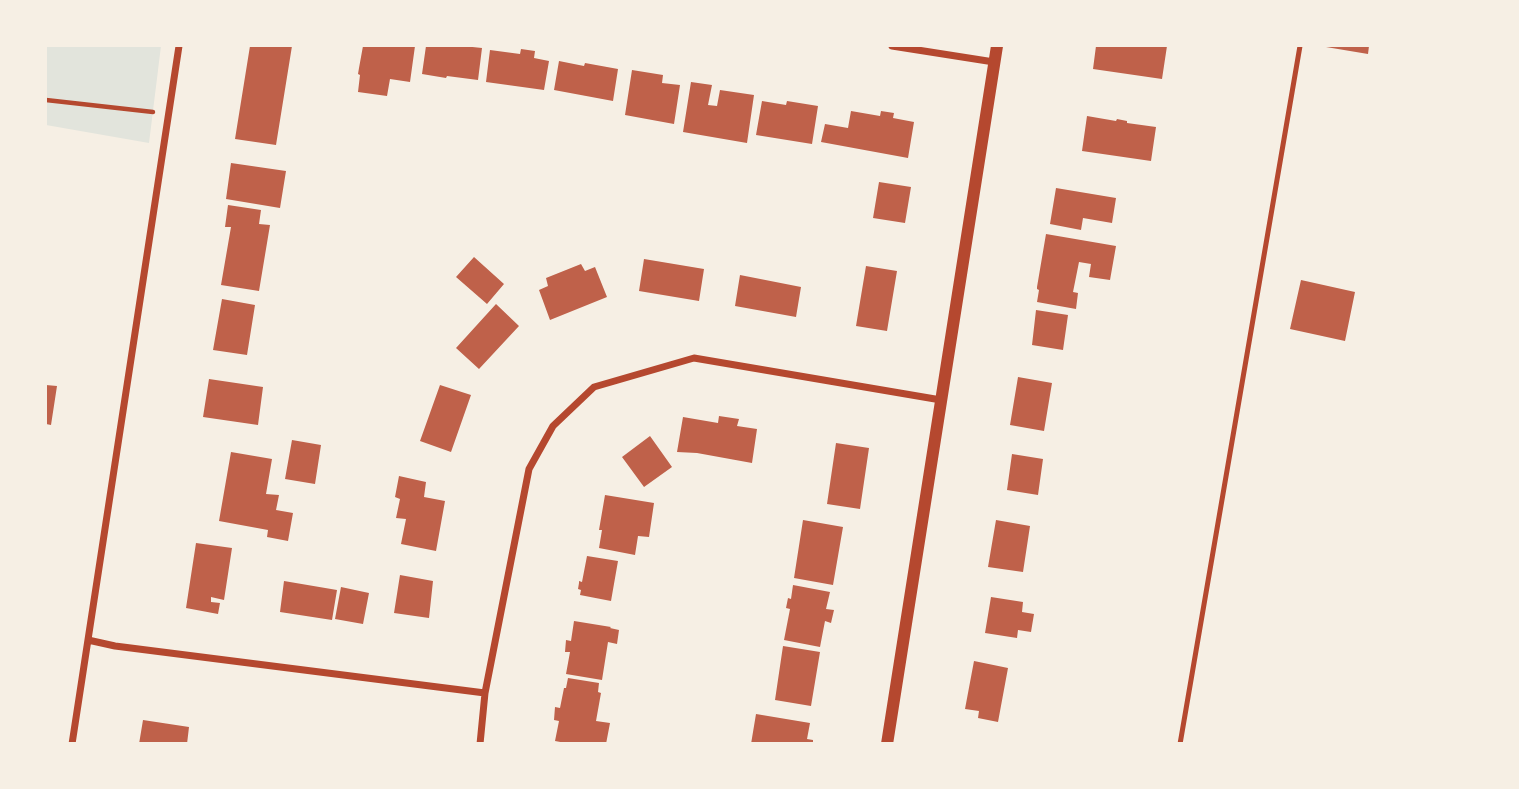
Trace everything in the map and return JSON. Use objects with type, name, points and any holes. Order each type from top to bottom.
[{"type":"street","points":[[72,744],[180,46]]},
{"type":"street","points":[[892,46],[994,62]]},
{"type":"street","points":[[887,744],[997,46]]},
{"type":"street","points":[[480,744],[485,693],[529,470],[553,426],[594,387],[694,358],[941,400]]},
{"type":"street","points":[[88,640],[116,646],[485,693]]},
{"type":"lane","points":[[1180,744],[1300,46]]},
{"type":"path","points":[[46,100],[169,113]]},
{"type":"shaded area","points":[[46,46],[161,46],[149,143],[46,125]]},
{"type":"building","points":[[250,46],[292,46],[276,145],[235,139]]},
{"type":"building","points":[[363,46],[415,46],[410,82],[390,79],[387,96],[358,92]]},
{"type":"building","points":[[426,46],[482,48],[478,80],[422,74]]},
{"type":"building","points":[[1096,46],[1167,46],[1162,79],[1093,69]]},
{"type":"building","points":[[1326,46],[1369,46],[1368,54]]},
{"type":"building","points":[[521,49],[535,51],[534,58],[549,61],[544,90],[486,82],[490,50],[520,54]]},
{"type":"building","points":[[559,61],[618,69],[613,101],[554,90]]},
{"type":"building","points":[[632,70],[663,75],[662,83],[680,85],[674,124],[625,115]]},
{"type":"building","points":[[691,82],[712,85],[708,105],[717,106],[720,90],[754,95],[747,143],[683,132]]},
{"type":"building","points":[[762,101],[786,105],[787,101],[818,106],[812,144],[756,135]]},
{"type":"building","points":[[851,111],[880,116],[881,111],[894,113],[893,118],[914,122],[908,158],[821,142],[825,124],[848,128]]},
{"type":"building","points":[[1087,116],[1156,127],[1151,161],[1082,151]]},
{"type":"building","points":[[231,163],[286,171],[280,208],[226,199]]},
{"type":"building","points":[[879,182],[911,187],[905,223],[873,218]]},
{"type":"building","points":[[1056,188],[1116,198],[1112,223],[1083,218],[1081,230],[1050,224]]},
{"type":"building","points":[[228,205],[261,210],[259,224],[270,225],[259,291],[221,285],[231,227],[225,227]]},
{"type":"building","points":[[1046,234],[1116,246],[1110,280],[1089,277],[1091,264],[1079,262],[1073,292],[1078,293],[1076,309],[1037,302]]},
{"type":"building","points":[[474,257],[504,284],[487,304],[456,277]]},
{"type":"building","points":[[644,259],[704,269],[699,301],[639,291]]},
{"type":"building","points":[[581,264],[585,271],[595,267],[607,297],[550,320],[539,290],[548,286],[546,278]]},
{"type":"building","points":[[866,266],[897,271],[887,331],[856,326]]},
{"type":"building","points":[[740,275],[801,287],[796,317],[735,306]]},
{"type":"building","points":[[1301,280],[1355,292],[1345,341],[1290,329]]},
{"type":"building","points":[[222,299],[255,305],[247,355],[213,350]]},
{"type":"building","points":[[496,304],[519,326],[479,369],[456,348]]},
{"type":"building","points":[[1036,310],[1068,315],[1063,350],[1032,345]]},
{"type":"building","points":[[1018,377],[1052,383],[1044,431],[1010,425]]},
{"type":"building","points":[[209,379],[263,387],[258,425],[203,417]]},
{"type":"building","points":[[46,385],[57,386],[51,425],[46,424]]},
{"type":"building","points":[[440,385],[471,395],[451,452],[420,441]]},
{"type":"building","points":[[719,416],[739,419],[737,426],[757,429],[752,463],[677,452],[683,417],[718,423]]},
{"type":"building","points":[[650,436],[672,467],[644,487],[622,457]]},
{"type":"building","points":[[292,440],[321,445],[315,484],[285,479]]},
{"type":"building","points":[[836,443],[869,448],[860,509],[827,504]]},
{"type":"building","points":[[231,452],[272,459],[266,494],[279,495],[276,510],[293,513],[288,541],[267,537],[268,530],[219,521]]},
{"type":"building","points":[[1012,454],[1043,459],[1038,495],[1007,490]]},
{"type":"building","points":[[399,476],[426,482],[424,497],[445,501],[436,551],[401,544],[406,519],[396,518],[400,499],[395,497]]},
{"type":"building","points":[[605,495],[654,503],[649,537],[638,536],[635,555],[599,548]]},
{"type":"building","points":[[803,520],[843,527],[833,585],[794,578]]},
{"type":"building","points":[[996,520],[1030,526],[1023,572],[988,567]]},
{"type":"building","points":[[196,543],[232,548],[224,600],[211,597],[211,602],[220,603],[218,614],[186,608]]},
{"type":"building","points":[[587,556],[618,561],[611,601],[580,595],[579,581],[582,582]]},
{"type":"building","points":[[400,575],[433,581],[429,618],[394,613]]},
{"type":"building","points":[[284,581],[337,590],[332,620],[280,612]]},
{"type":"building","points":[[793,585],[830,592],[826,609],[834,610],[831,623],[825,621],[820,647],[784,640],[790,609],[786,608],[788,598],[791,599]]},
{"type":"building","points":[[341,587],[369,593],[363,624],[335,619]]},
{"type":"building","points":[[991,597],[1023,602],[1022,612],[1034,614],[1031,632],[1018,630],[1017,638],[985,633]]},
{"type":"building","points":[[574,621],[619,630],[617,644],[608,642],[602,680],[566,674],[570,652],[565,652],[566,640],[571,641]]},
{"type":"building","points":[[783,646],[820,652],[811,706],[775,700]]},
{"type":"building","points":[[974,661],[1008,668],[998,722],[978,718],[979,711],[965,709]]},
{"type":"building","points":[[568,678],[599,683],[598,692],[601,693],[596,721],[610,723],[606,744],[555,741],[559,721],[554,720],[555,707],[560,708]]},
{"type":"building","points":[[756,714],[810,723],[807,739],[813,740],[813,744],[751,744]]},
{"type":"building","points":[[143,720],[189,727],[187,744],[139,744]]}]
